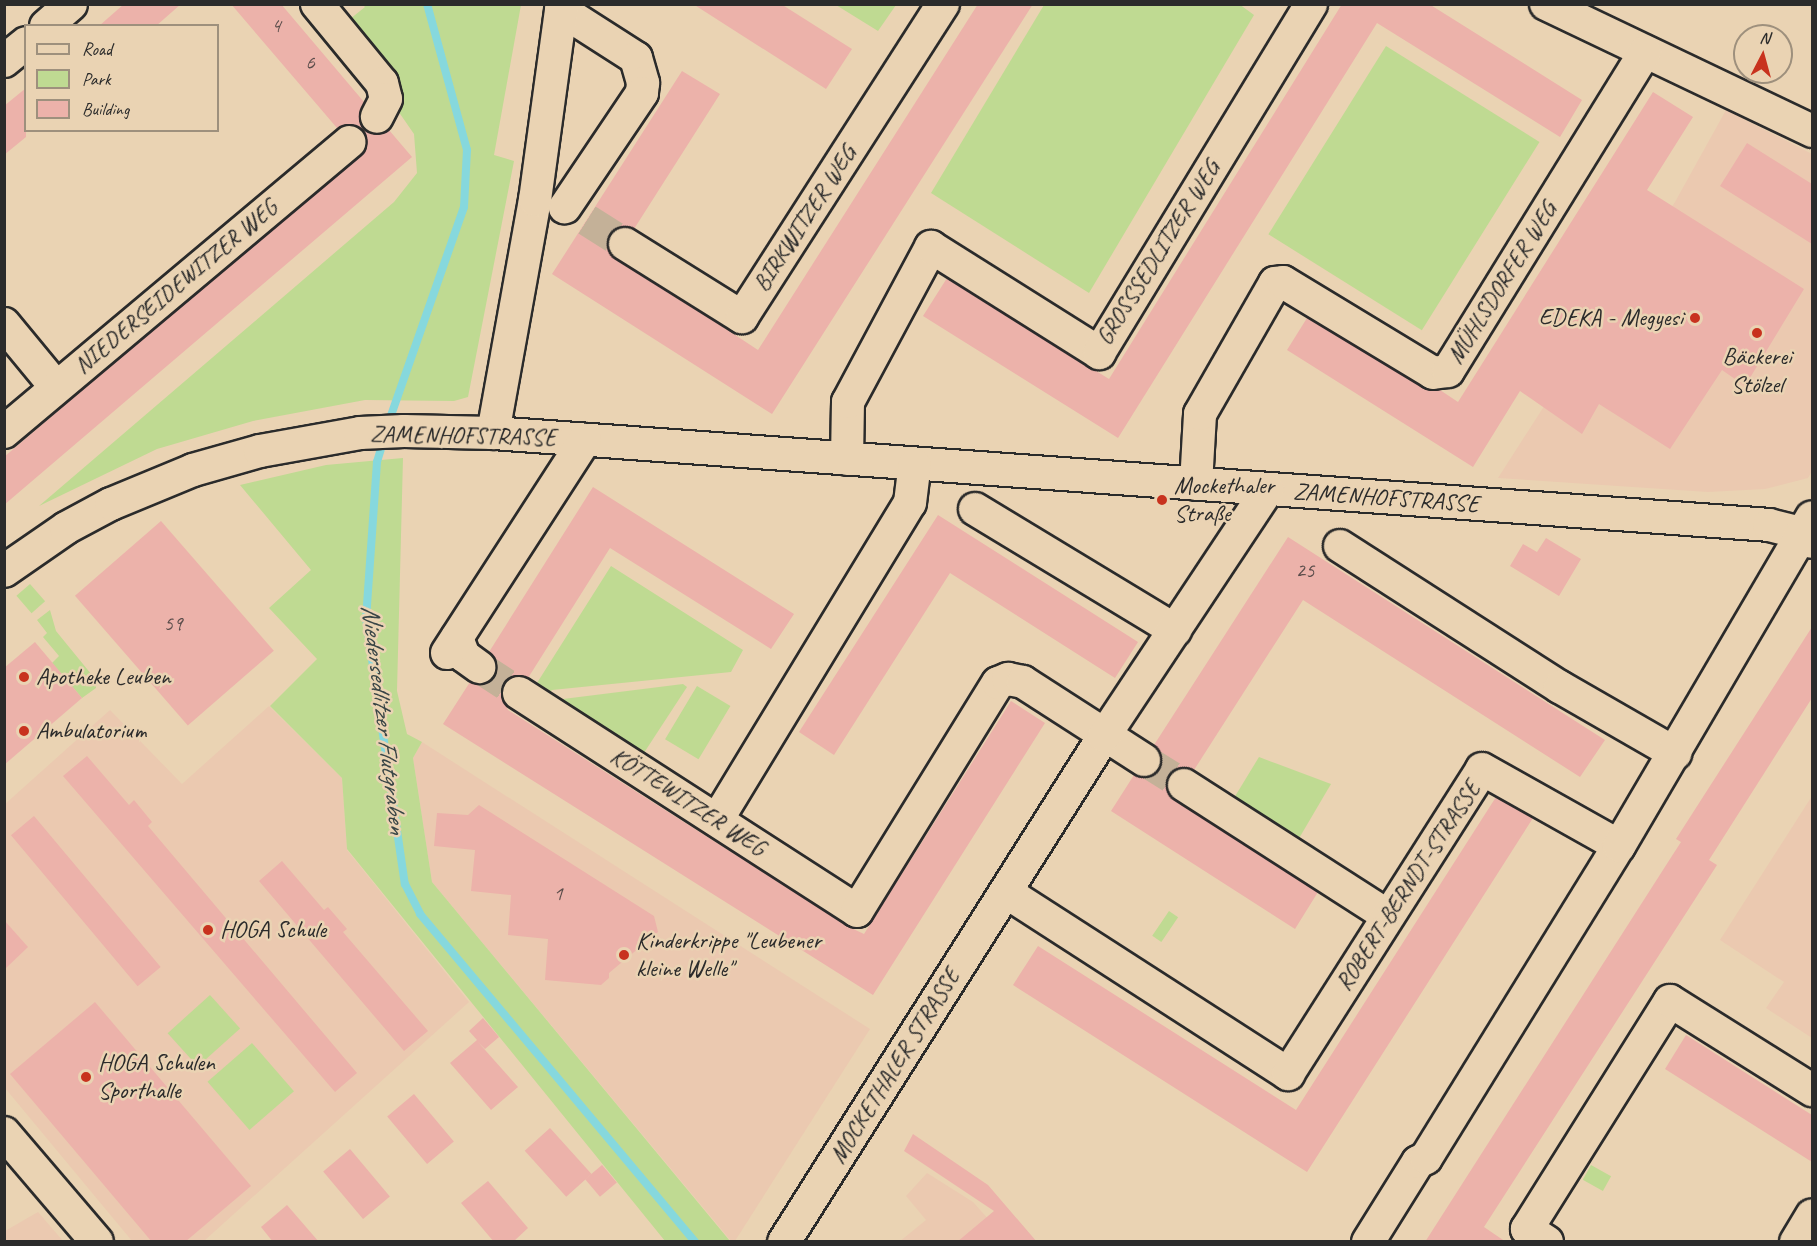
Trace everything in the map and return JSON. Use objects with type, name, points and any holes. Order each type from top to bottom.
[{"type":"street","points":[[48,24],[71,4]]},
{"type":"street","points":[[317,4],[382,83],[386,99],[377,117]]},
{"type":"street","name":"BIRKWITZER WEG","points":[[625,244],[742,317],[942,4]]},
{"type":"street","name":"GROSSSEDLITZER WEG","points":[[847,459],[848,402],[931,247],[1099,353],[1311,4]]},
{"type":"street","points":[[1546,4],[1812,131]]},
{"type":"street","points":[[561,8],[636,58],[643,83],[642,93],[562,209]]},
{"type":"street","points":[[494,433],[562,209],[561,8]]},
{"type":"street","points":[[4,61],[24,45]]},
{"type":"street","name":"MÜHLSDORFER WEG","points":[[1196,484],[1200,414],[1275,283],[1283,282],[1433,373],[1448,371],[1645,52]]},
{"type":"street","name":"NIEDERSEIDEWITZER WEG","points":[[4,432],[349,142]]},
{"type":"street","points":[[4,324],[56,387]]},
{"type":"street","name":"ZAMENHOFSTRASSE","points":[[4,571],[66,528],[156,483],[260,451],[360,433],[404,431],[494,433],[1769,525],[1808,531]]},
{"type":"street","points":[[479,667],[452,645],[585,440]]},
{"type":"street","points":[[717,820],[910,503],[915,465]]},
{"type":"street","name":"MOCKETHALER STRASSE","points":[[784,1242],[1104,736],[1268,489]]},
{"type":"street","points":[[975,509],[1175,630]]},
{"type":"street","points":[[1370,1241],[1418,1162],[1426,1158],[1619,846],[1808,531]]},
{"type":"street","points":[[1340,546],[1560,687],[1675,753]]},
{"type":"street","name":"KÖTTEWITZER WEG","points":[[519,693],[857,911],[998,683],[1008,679],[1023,682],[1104,736]]},
{"type":"street","points":[[1104,736],[1144,760]]},
{"type":"street","name":"ROBERT-BERNDT-STRASSE","points":[[1006,892],[1288,1074],[1482,769],[1619,846]]},
{"type":"street","points":[[1184,785],[1388,916]]},
{"type":"street","points":[[1537,1236],[1670,1001],[1812,1090]]},
{"type":"street","points":[[4,1133],[97,1242]]},
{"type":"street","points":[[1796,1242],[1812,1215]]},
{"type":"shaded area","points":[[1726,110],[1812,154],[1812,471],[1808,478],[1765,489],[1708,492],[1498,478],[1675,202]]},
{"type":"shaded area","name":"HOGA Schule","points":[[269,706],[342,778],[347,850],[469,1002],[204,1241],[132,1241],[5,1088],[4,805],[110,710],[182,784]]},
{"type":"shaded area","name":"Kinderkrippe \"Leubener kleine Welle\"","points":[[422,742],[870,1029],[735,1241],[731,1241],[432,882],[413,758]]},
{"type":"shaded area","points":[[1812,796],[1812,1038],[1766,1008],[1784,982],[1720,940]]},
{"type":"shaded area","points":[[927,1173],[973,1202],[1008,1241],[899,1242],[926,1220],[906,1196]]},
{"type":"shaded area","points":[[38,1212],[63,1241],[5,1241],[5,1231]]},
{"type":"green space","points":[[1239,4],[1254,15],[1089,293],[931,193],[1044,5]]},
{"type":"green space","points":[[363,5],[521,5],[494,155],[514,161],[468,397],[454,401],[365,400],[253,421],[157,449],[39,506],[394,202],[417,173],[414,134],[340,27],[365,7]]},
{"type":"green space","points":[[836,5],[896,5],[878,31]]},
{"type":"green space","points":[[1386,46],[1539,142],[1422,330],[1268,234]]},
{"type":"green space","points":[[403,458],[397,691],[407,734],[422,742],[413,758],[432,882],[730,1241],[665,1241],[347,849],[342,778],[270,706],[317,659],[269,608],[311,570],[240,485],[326,465]]},
{"type":"green space","points":[[611,566],[743,650],[731,672],[552,690],[540,700],[530,694]]},
{"type":"green space","points":[[30,584],[45,601],[32,613],[16,596]]},
{"type":"green space","points":[[50,610],[56,631],[96,680],[96,688],[82,698],[52,663],[59,656],[43,637],[47,633],[37,620]]},
{"type":"green space","points":[[683,684],[687,687],[638,762],[555,700]]},
{"type":"green space","points":[[697,686],[730,706],[698,759],[665,739]]},
{"type":"green space","points":[[1259,757],[1331,784],[1298,840],[1234,798]]},
{"type":"green space","points":[[1169,911],[1178,917],[1161,942],[1152,936]]},
{"type":"green space","points":[[210,995],[240,1028],[198,1067],[168,1033]]},
{"type":"green space","points":[[252,1043],[294,1091],[249,1130],[207,1082]]},
{"type":"green space","points":[[1591,1165],[1611,1176],[1603,1191],[1583,1180]]},
{"type":"building","points":[[124,4],[181,4],[158,24],[101,24]]},
{"type":"building","points":[[231,4],[281,4],[364,102],[359,117],[362,127],[377,135],[389,130],[412,157],[4,505],[4,457],[366,149],[362,130],[346,124],[337,128]]},
{"type":"building","points":[[693,4],[781,4],[852,49],[826,89]]},
{"type":"building","points":[[978,4],[1033,4],[772,414],[552,274],[682,71],[720,94],[634,229],[625,226],[610,234],[609,252],[758,350]]},
{"type":"building","points":[[1342,4],[1429,4],[1582,100],[1560,137],[1377,23],[1118,438],[923,316],[947,278],[1109,379]]},
{"type":"building","points":[[24,90],[26,137],[4,155],[4,106]]},
{"type":"building","points":[[1653,92],[1693,117],[1647,190],[1804,289],[1745,386],[1722,370],[1670,449],[1599,404],[1582,434],[1520,391],[1473,467],[1287,350],[1307,318],[1424,388],[1440,390],[1458,402]]},
{"type":"building","points":[[1747,143],[1812,184],[1812,244],[1720,186]]},
{"type":"building","points":[[593,487],[794,614],[771,649],[610,548],[528,678],[511,677],[504,684],[501,693],[508,710],[847,926],[864,934],[1011,701],[1045,723],[873,995],[443,724],[470,682],[486,684],[494,677],[496,660],[489,652]]},
{"type":"building","points":[[938,515],[1138,642],[1115,678],[950,573],[834,755],[799,732]]},
{"type":"building","points":[[161,521],[274,651],[188,726],[75,596]]},
{"type":"building","points":[[1288,537],[1605,740],[1580,777],[1303,600],[1194,770],[1175,769],[1166,785],[1174,800],[1318,892],[1295,929],[1111,811],[1134,775],[1144,778],[1159,770],[1162,760],[1154,745]]},
{"type":"building","points":[[1546,538],[1581,559],[1559,596],[1510,566],[1523,544],[1537,552]]},
{"type":"building","points":[[1812,627],[1812,698],[1709,860],[1717,865],[1484,1227],[1506,1242],[1425,1242],[1681,842],[1676,839]]},
{"type":"building","name":"Ambulatorium","points":[[35,642],[82,698],[4,765],[4,668]]},
{"type":"building","points":[[87,756],[129,805],[134,800],[152,822],[148,826],[357,1073],[335,1092],[63,776]]},
{"type":"building","points":[[1496,797],[1533,818],[1307,1172],[1013,985],[1038,946],[1296,1110]]},
{"type":"building","points":[[479,805],[654,916],[658,932],[609,973],[609,978],[601,985],[545,980],[548,939],[508,935],[511,895],[471,891],[475,850],[434,846],[437,813],[468,815]]},
{"type":"building","points":[[34,816],[161,967],[138,986],[11,835]]},
{"type":"building","points":[[282,861],[324,910],[328,907],[347,929],[343,932],[428,1031],[404,1051],[259,881]]},
{"type":"building","points":[[4,920],[28,947],[4,970]]},
{"type":"building","points":[[95,1002],[251,1186],[185,1242],[152,1242],[10,1074]]},
{"type":"building","points":[[483,1018],[499,1037],[485,1049],[478,1042],[518,1087],[491,1110],[450,1063],[477,1040],[469,1031]]},
{"type":"building","points":[[1686,1035],[1812,1115],[1812,1162],[1665,1069]]},
{"type":"building","points":[[414,1094],[454,1141],[427,1164],[387,1116]]},
{"type":"building","points":[[550,1128],[591,1174],[566,1197],[525,1151]]},
{"type":"building","points":[[913,1134],[988,1185],[1037,1242],[957,1242],[994,1211],[904,1151]]},
{"type":"building","points":[[350,1149],[390,1196],[363,1219],[323,1171]]},
{"type":"building","points":[[602,1165],[617,1183],[600,1197],[585,1179]]},
{"type":"building","points":[[488,1181],[528,1228],[513,1242],[494,1242],[461,1203]]},
{"type":"building","points":[[287,1205],[319,1242],[273,1242],[261,1227]]},
{"type":"waterway","name":"Niedersedlitzer Flutgraben","points":[[388,424],[464,207],[467,150],[427,4]]},
{"type":"waterway","name":"Niedersedlitzer Flutgraben","points":[[384,439],[377,462],[366,618],[405,884],[420,914],[695,1242]]},
{"type":"tunnel","points":[[587,220],[625,244]]},
{"type":"tunnel","points":[[479,667],[519,693]]},
{"type":"tunnel","points":[[1144,760],[1184,785]]},
{"type":"place","name":"EDEKA - Megyesi","points":[[1695,318]]},
{"type":"place","name":"Bäckerei Stölzel","points":[[1757,333]]},
{"type":"place","name":"Mockethaler Straße","points":[[1162,500]]},
{"type":"place","name":"Apotheke Leuben","points":[[24,677]]},
{"type":"place","name":"Ambulatorium","points":[[24,731]]},
{"type":"place","name":"HOGA Schule","points":[[208,930]]},
{"type":"place","name":"Kinderkrippe \"Leubener kleine Welle\"","points":[[624,955]]},
{"type":"place","name":"HOGA Schulen Sporthalle","points":[[86,1077]]}]
